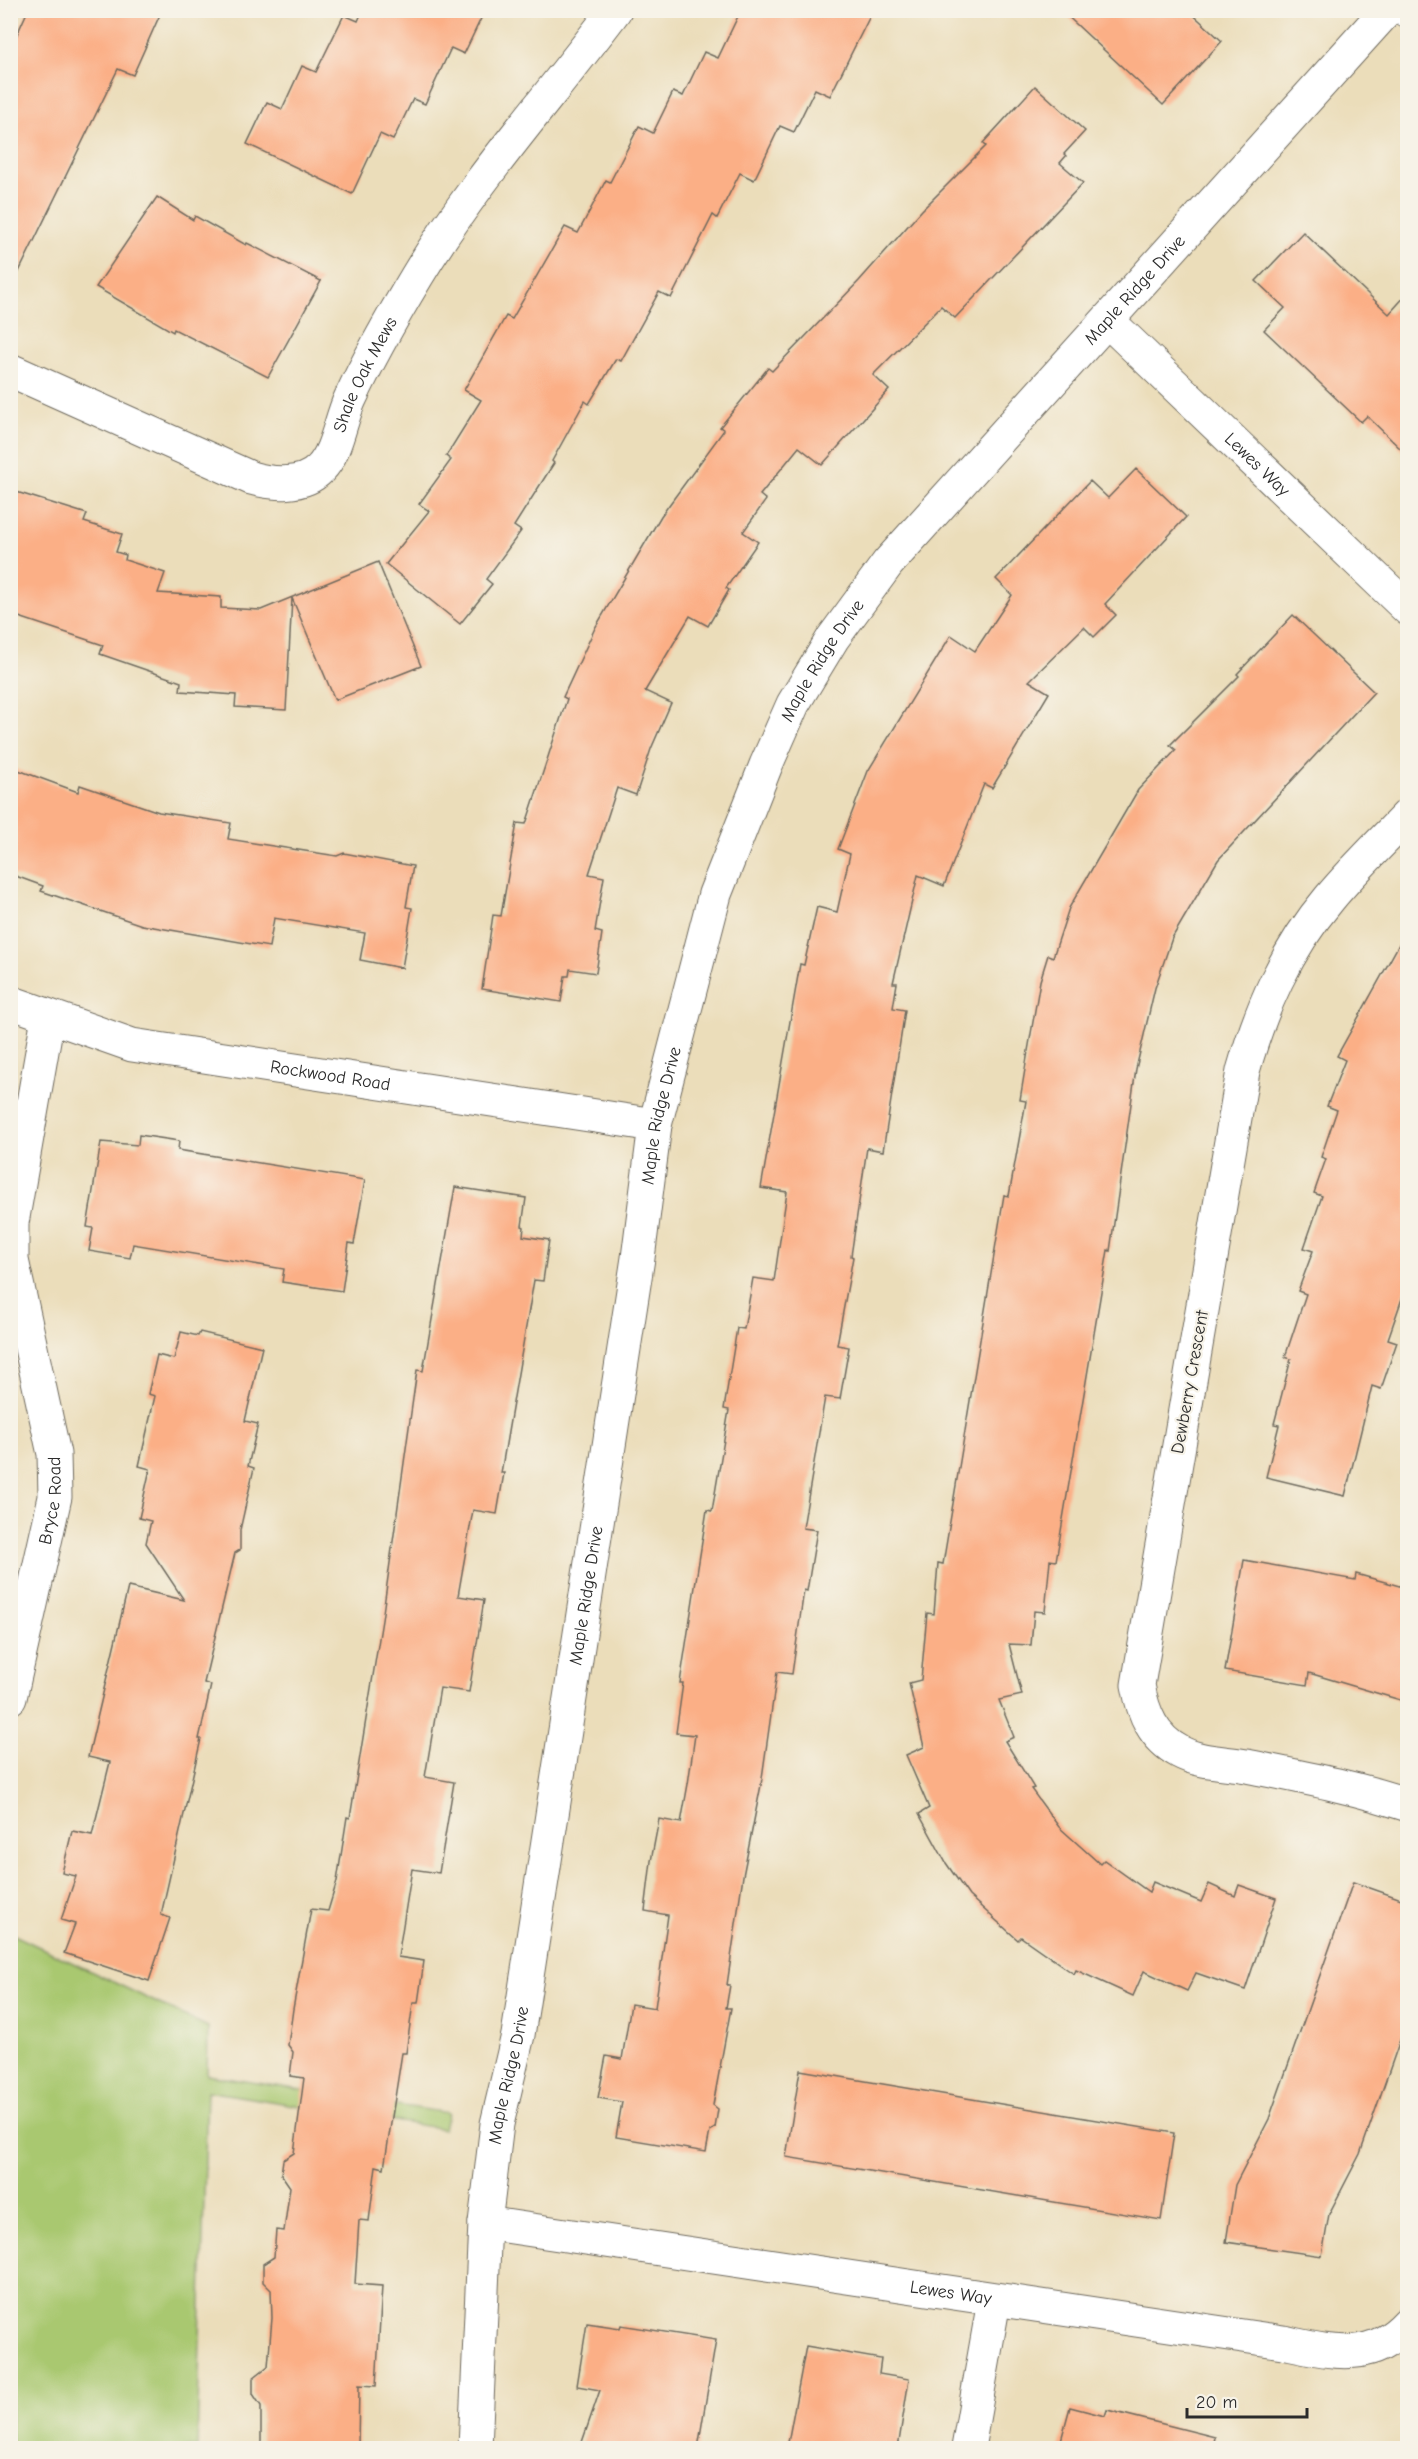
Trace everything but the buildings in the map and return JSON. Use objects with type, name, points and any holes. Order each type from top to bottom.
[{"type":"street","name":"Shale Oak Mews","points":[[10,370],[251,478],[264,482],[285,482],[317,472],[327,460],[350,400],[384,331],[426,261],[471,194],[615,10]]},
{"type":"street","name":"Maple Ridge Drive","points":[[475,2448],[485,2223],[497,2124],[518,2035],[638,1258],[655,1125],[715,894],[766,765],[794,704],[833,638],[888,563],[1387,10]]},
{"type":"street","name":"Lewes Way","points":[[1108,321],[1407,609]]},
{"type":"street","name":"Dewberry Crescent","points":[[1407,815],[1329,899],[1309,925],[1276,980],[1252,1040],[1243,1071],[1138,1685],[1142,1705],[1150,1724],[1162,1740],[1179,1752],[1198,1760],[1225,1762],[1364,1790],[1407,1805]]},
{"type":"street","name":"Rockwood Road","points":[[10,1002],[132,1045],[655,1125]]},
{"type":"street","name":"Bryce Road","points":[[10,1698],[56,1497],[54,1454],[12,1260],[12,1223],[48,1017]]},
{"type":"street","name":"Lewes Way","points":[[485,2223],[994,2301],[1283,2342],[1334,2352],[1370,2349],[1387,2342],[1407,2323]]},
{"type":"street","points":[[968,2448],[994,2301]]},
{"type":"green space","points":[[10,1933],[208,2027],[207,2075],[448,2113],[444,2129],[207,2091],[197,2448],[11,2448]]}]
